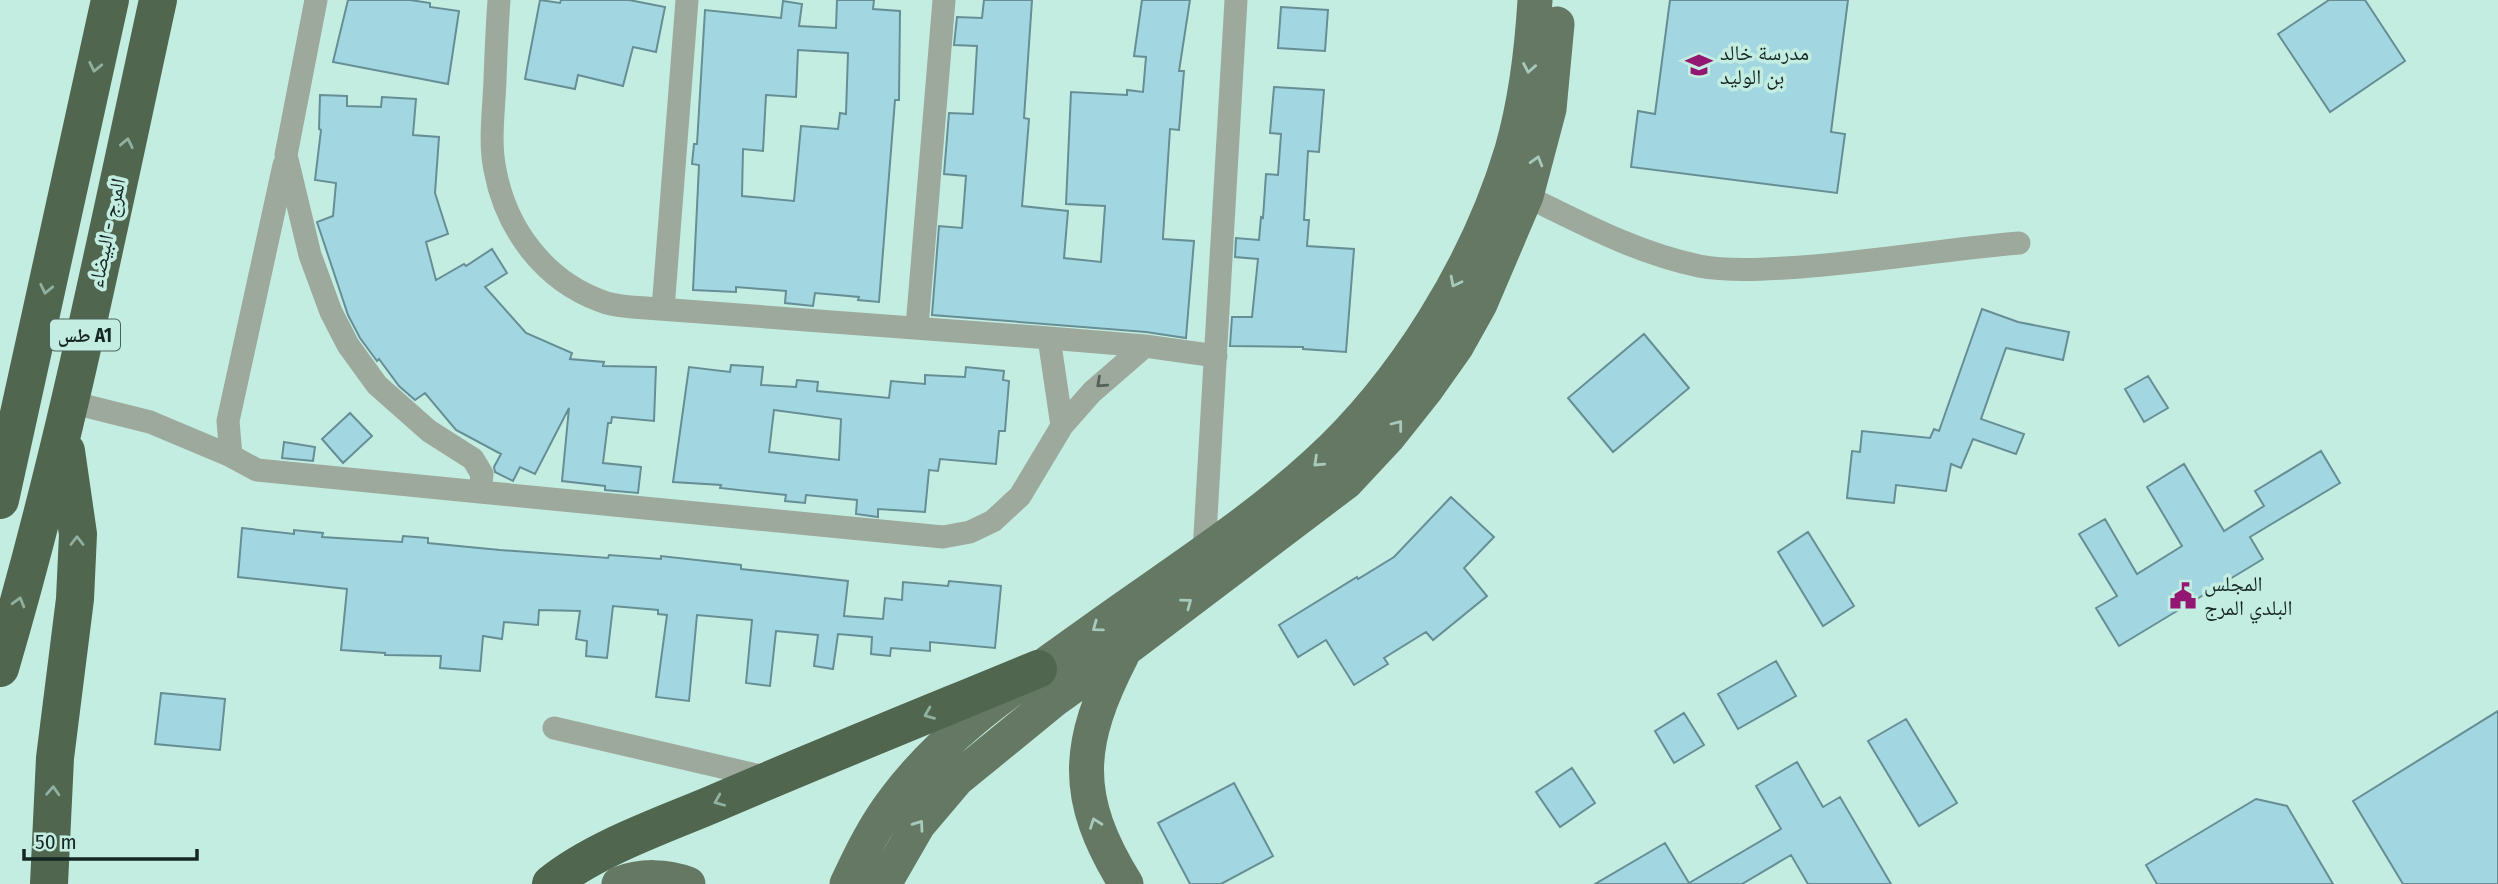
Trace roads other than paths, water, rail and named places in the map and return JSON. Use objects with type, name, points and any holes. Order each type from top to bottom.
[{"type":"highway","name":"طس A1","points":[[0,500],[110,0]]},
{"type":"highway","name":"المرج - البيضاء","points":[[0,668],[32,561],[67,416],[158,0]]},
{"type":"highway","points":[[49,884],[55,758],[75,599],[78,534],[67,416]]},
{"type":"highway","points":[[551,884],[591,858],[771,779],[1038,670]]},
{"type":"main road","points":[[847,884],[874,831],[912,777],[962,730],[1038,670],[1274,500],[1318,463],[1379,398],[1419,343],[1470,252],[1486,217],[1512,150],[1532,51],[1535,0]]},
{"type":"main road","points":[[884,884],[918,825],[957,779],[1055,699],[1328,497],[1346,482],[1388,437],[1456,347],[1479,304],[1526,196],[1549,109],[1559,0]]},
{"type":"main road","points":[[1126,884],[1102,842],[1091,814],[1086,788],[1086,761],[1095,713],[1124,650],[1146,592]]},
{"type":"main road","points":[[620,884],[629,880],[671,877],[688,884]]},
{"type":"street","points":[[231,456],[228,421],[286,155],[316,0]]},
{"type":"street","points":[[496,0],[492,145],[502,198],[515,228],[539,262],[569,286],[602,302],[632,307],[1145,346],[1216,356]]},
{"type":"street","points":[[663,309],[687,0]]},
{"type":"street","points":[[917,327],[944,0]]},
{"type":"street","points":[[1204,552],[1236,0]]},
{"type":"street","points":[[286,155],[310,255],[331,312],[348,345],[377,386],[429,431],[473,459],[482,474],[480,492]]},
{"type":"street","points":[[1526,196],[1622,243],[1657,256],[1703,266],[1769,269],[1835,265],[2019,243]]},
{"type":"street","points":[[1049,338],[1062,426]]},
{"type":"street","points":[[67,416],[150,422],[231,456],[257,470],[943,537],[970,533],[993,521],[1020,496],[1062,426],[1092,392],[1145,346]]},
{"type":"street","points":[[554,729],[771,779]]},
{"type":"place","name":"مدرسة خالد بن الوليد","points":[[1699,65]]},
{"type":"place","name":"المجلس البلدي المرج","points":[[2183,596]]}]
